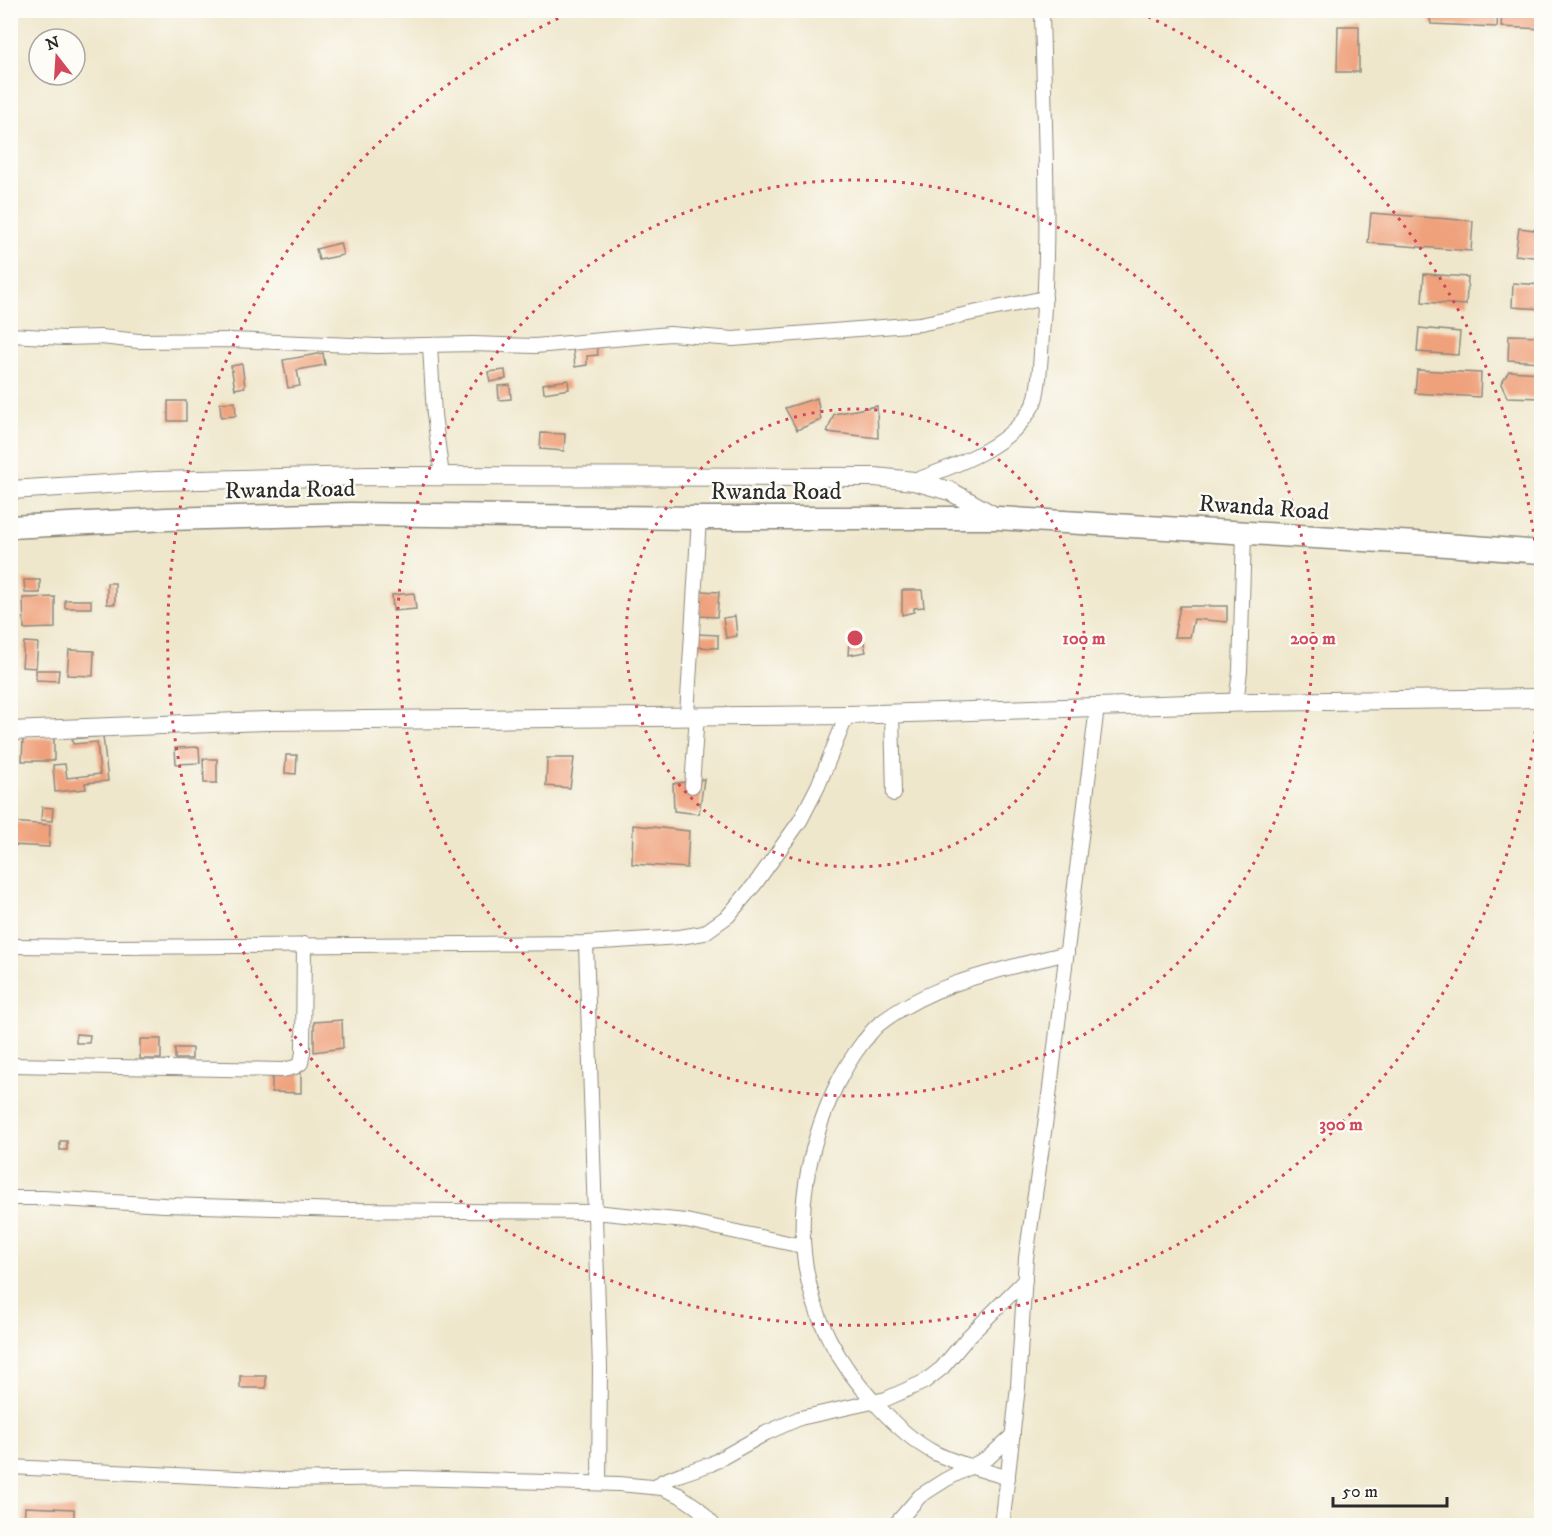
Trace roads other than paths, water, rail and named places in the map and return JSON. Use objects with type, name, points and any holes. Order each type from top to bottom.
[{"type":"highway","name":"Rwanda Road","points":[[10,527],[167,519],[350,514],[699,518],[998,518],[1542,552]]},
{"type":"street","points":[[914,481],[971,459],[996,445],[1019,425],[1035,402],[1041,361],[1047,220],[1042,10]]},
{"type":"street","points":[[10,335],[64,338],[101,337],[139,341],[230,340],[377,346],[573,344],[670,334],[733,339],[761,338],[920,324],[1045,298]]},
{"type":"street","points":[[430,346],[434,415],[442,476]]},
{"type":"street","points":[[10,490],[157,481],[442,476],[875,477],[914,481],[950,491],[998,518]]},
{"type":"street","points":[[692,786],[692,715],[699,518]]},
{"type":"street","points":[[1236,702],[1240,672],[1244,533]]},
{"type":"street","points":[[10,730],[266,721],[848,715],[1236,702],[1542,698]]},
{"type":"street","points":[[1002,1526],[1013,1435],[1025,1281],[1097,707]]},
{"type":"street","points":[[892,714],[894,794]]},
{"type":"street","points":[[10,945],[116,947],[586,944],[696,934],[710,930],[728,916],[755,884],[800,820],[818,786],[848,715]]},
{"type":"street","points":[[10,1065],[283,1070],[295,1067],[301,1063],[303,1052],[304,944]]},
{"type":"street","points":[[586,944],[600,1368],[599,1483]]},
{"type":"street","points":[[1008,1478],[936,1453],[899,1429],[873,1401],[842,1361],[823,1328],[812,1298],[802,1246],[806,1190],[814,1146],[827,1101],[847,1063],[876,1026],[918,999],[958,981],[1067,953]]},
{"type":"street","points":[[10,1198],[345,1210],[594,1212],[686,1221],[802,1246]]},
{"type":"street","points":[[656,1487],[663,1481],[711,1464],[766,1433],[800,1418],[886,1399],[924,1382],[942,1368],[968,1337],[1025,1281]]},
{"type":"street","points":[[894,1526],[920,1496],[989,1457],[1013,1435]]},
{"type":"street","points":[[10,1467],[278,1480],[408,1478],[599,1483],[656,1487],[680,1495],[698,1508],[714,1526]]}]
